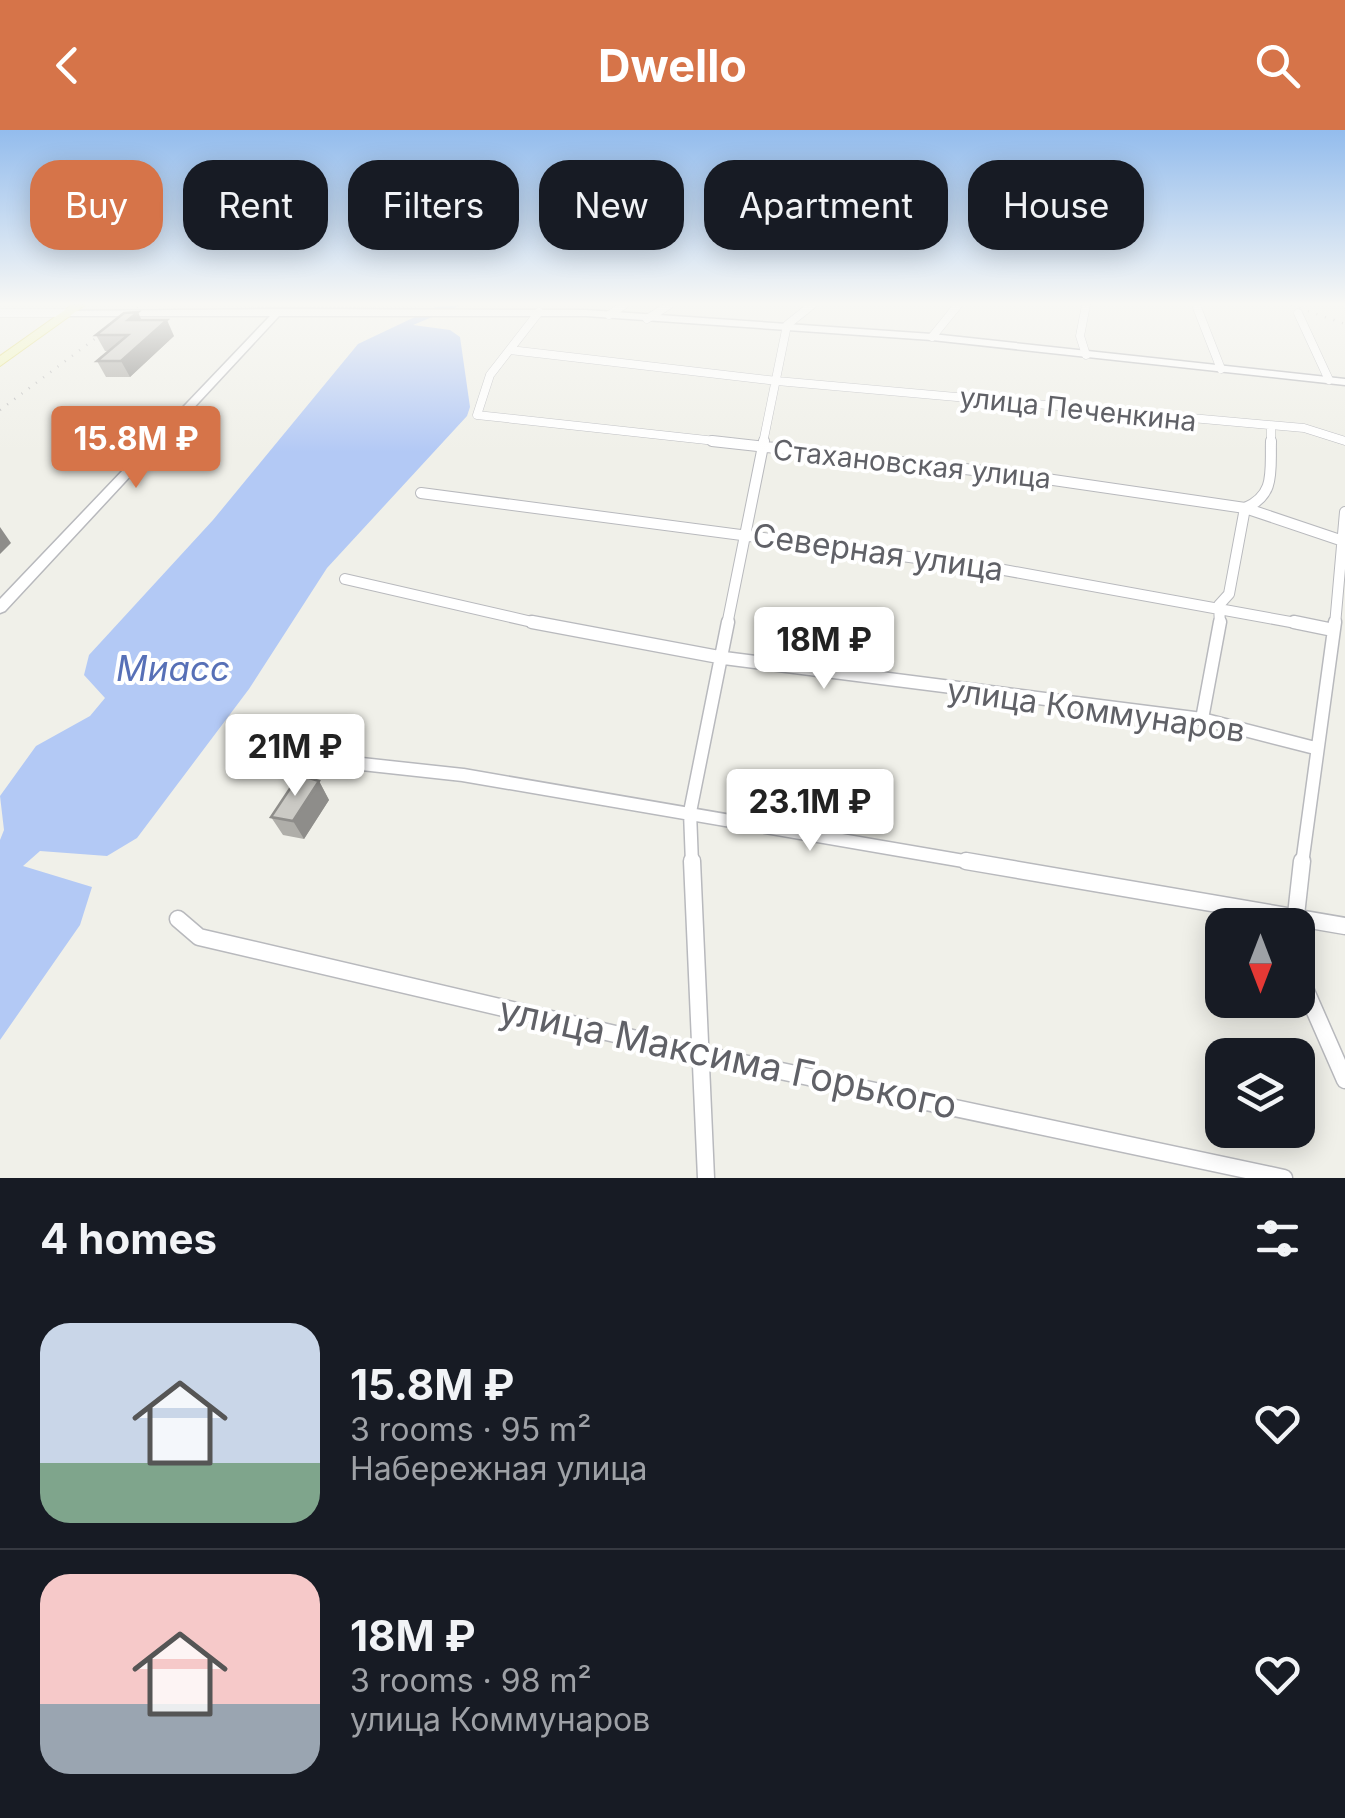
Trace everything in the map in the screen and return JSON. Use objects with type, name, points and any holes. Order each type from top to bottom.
[{"type":"street","points":[[0,608],[237,354]]},
{"type":"street","name":"Стахановская улица","points":[[507,354],[490,374],[477,415],[1019,474],[1245,508],[1340,540]]},
{"type":"street","name":"улица Печенкина","points":[[544,354],[777,381],[1270,428],[1304,428],[1345,441]]},
{"type":"street","points":[[706,1178],[690,812],[724,658],[782,354]]},
{"type":"street","points":[[1077,354],[1345,382]]},
{"type":"street","points":[[1215,354],[1221,369]]},
{"type":"street","points":[[1318,354],[1330,380]]},
{"type":"street","points":[[1202,719],[1220,629],[1219,605],[1229,594],[1245,508],[1270,490],[1270,428]]},
{"type":"street","name":"Северная улица","points":[[420,493],[748,534],[1219,605],[1333,630]]},
{"type":"street","points":[[1297,908],[1315,748],[1330,682],[1345,512]]},
{"type":"street","name":"улица Коммунаров","points":[[345,578],[494,615],[724,658],[1202,719],[1315,748]]},
{"type":"street","points":[[278,754],[463,775],[1223,908]]},
{"type":"street","name":"улица Максима Горького","points":[[178,920],[200,937],[701,1054],[1284,1178]]},
{"type":"street","points":[[1315,923],[1345,926]]},
{"type":"street","points":[[1315,1011],[1345,1080]]},
{"type":"water","name":"Миасс","points":[[350,354],[462,354],[470,407],[467,416],[327,568],[249,689],[137,838],[107,856],[40,851],[23,866],[92,887],[80,925],[0,1040],[0,840],[4,830],[0,796],[36,746],[90,716],[105,698],[84,675],[89,655],[213,520]]},
{"type":"building","points":[[105,354],[129,354],[121,361],[97,361]]},
{"type":"building","points":[[299,775],[319,781],[293,821],[271,817]]},
{"type":"railway","points":[[0,410],[75,354]]}]
